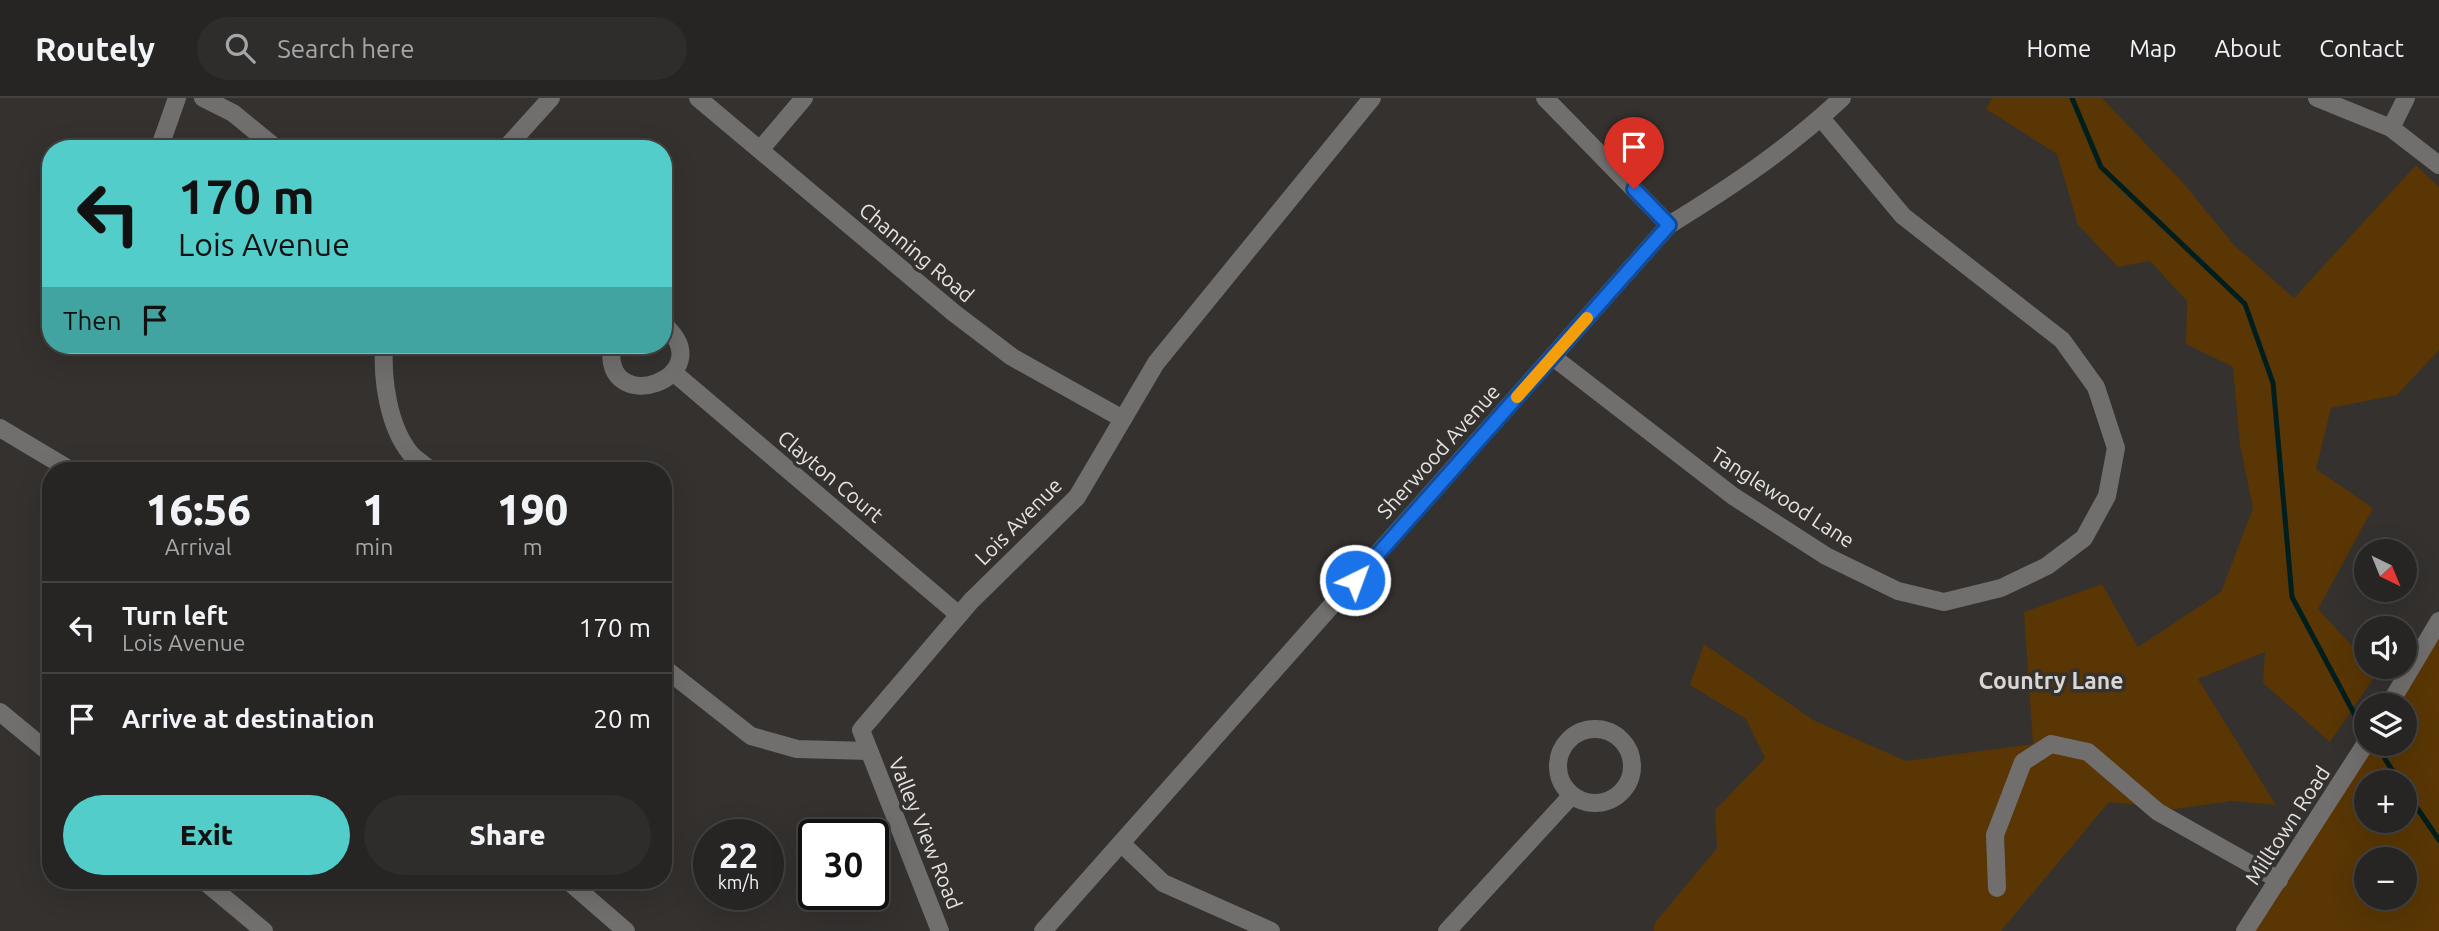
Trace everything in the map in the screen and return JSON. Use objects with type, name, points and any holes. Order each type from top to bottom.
[{"type":"street","points":[[162,140],[177,98]]},
{"type":"street","points":[[203,98],[233,113],[266,140]]},
{"type":"street","points":[[513,140],[551,98]]},
{"type":"street","name":"Channing Road","points":[[698,98],[954,313],[1012,357],[1123,419]]},
{"type":"street","points":[[760,150],[804,98]]},
{"type":"street","name":"Lois Avenue","points":[[869,751],[861,730],[959,615],[1077,497],[1156,363],[1372,98]]},
{"type":"street","points":[[1545,98],[1669,225]]},
{"type":"street","name":"Sherwood Avenue","points":[[1043,931],[1669,225],[1739,183],[1842,98]]},
{"type":"street","points":[[2317,98],[2392,128],[2439,165]]},
{"type":"street","points":[[2392,128],[2406,98]]},
{"type":"street","name":"Tanglewood Lane","points":[[1553,357],[1734,496],[1826,556],[1898,591],[1944,602],[2001,588],[2047,566],[2084,538],[2107,496],[2116,448],[2096,387],[2062,340],[1903,216],[1821,117]]},
{"type":"street","points":[[611,354],[615,369],[632,385],[655,386],[673,372],[678,362],[677,340],[672,334]]},
{"type":"street","points":[[384,354],[385,378],[393,416],[410,453],[420,462]]},
{"type":"street","name":"Clayton Court","points":[[673,372],[959,615]]},
{"type":"street","points":[[0,428],[57,462]]},
{"type":"street","points":[[2396,693],[2438,626]]},
{"type":"street","points":[[672,674],[751,736],[797,749],[869,751]]},
{"type":"street","points":[[0,712],[42,747]]},
{"type":"street","points":[[1587,730],[1610,731],[1620,738],[1632,759],[1632,772],[1620,794],[1596,803],[1572,795],[1559,776],[1558,764],[1567,742],[1587,730]]},
{"type":"street","points":[[1997,888],[1995,835],[2023,762],[2051,744],[2088,752],[2158,812],[2280,880]]},
{"type":"street","name":"Valley View Road","points":[[869,751],[940,931]]},
{"type":"street","name":"Milltown Road","points":[[2245,931],[2358,756]]},
{"type":"street","points":[[1447,931],[1572,795]]},
{"type":"street","points":[[1121,843],[1163,883],[1271,931]]},
{"type":"street","points":[[214,889],[264,931]]},
{"type":"street","points":[[577,889],[626,931]]},
{"type":"shaded area","points":[[1992,98],[2102,98],[2185,185],[2233,244],[2294,298],[2416,165],[2439,187],[2439,350],[2397,395],[2331,408],[2316,469],[2373,508],[2318,609],[2354,648],[2354,679],[2373,679],[2363,693],[2354,693],[2354,707],[2330,742],[2263,683],[2265,652],[2198,679],[2276,805],[2232,801],[2175,809],[2109,802],[2001,931],[1654,931],[1654,924],[1717,848],[1715,810],[1765,758],[1746,719],[1690,685],[1704,644],[1813,720],[1906,761],[2033,744],[2024,612],[2102,584],[2138,647],[2221,592],[2253,508],[2240,445],[2233,367],[2186,344],[2187,301],[2150,261],[2118,267],[2078,225],[2057,154],[1986,109]]},
{"type":"shaded area","points":[[2439,621],[2439,931],[2245,931],[2279,879],[2354,749],[2354,756],[2417,756],[2417,693],[2390,693],[2400,679],[2417,679],[2417,653]]},
{"type":"waterway","points":[[2072,98],[2101,167],[2245,304],[2273,383],[2292,597],[2354,713]]},
{"type":"waterway","points":[[2385,759],[2392,770]]},
{"type":"waterway","points":[[2417,808],[2439,840]]},
{"type":"slow traffic","points":[[1517,397],[1587,318]]},
{"type":"district","name":"Country Lane","points":[[2051,680]]},
{"type":"route","points":[[1355,580],[1669,225],[1634,189]]}]
